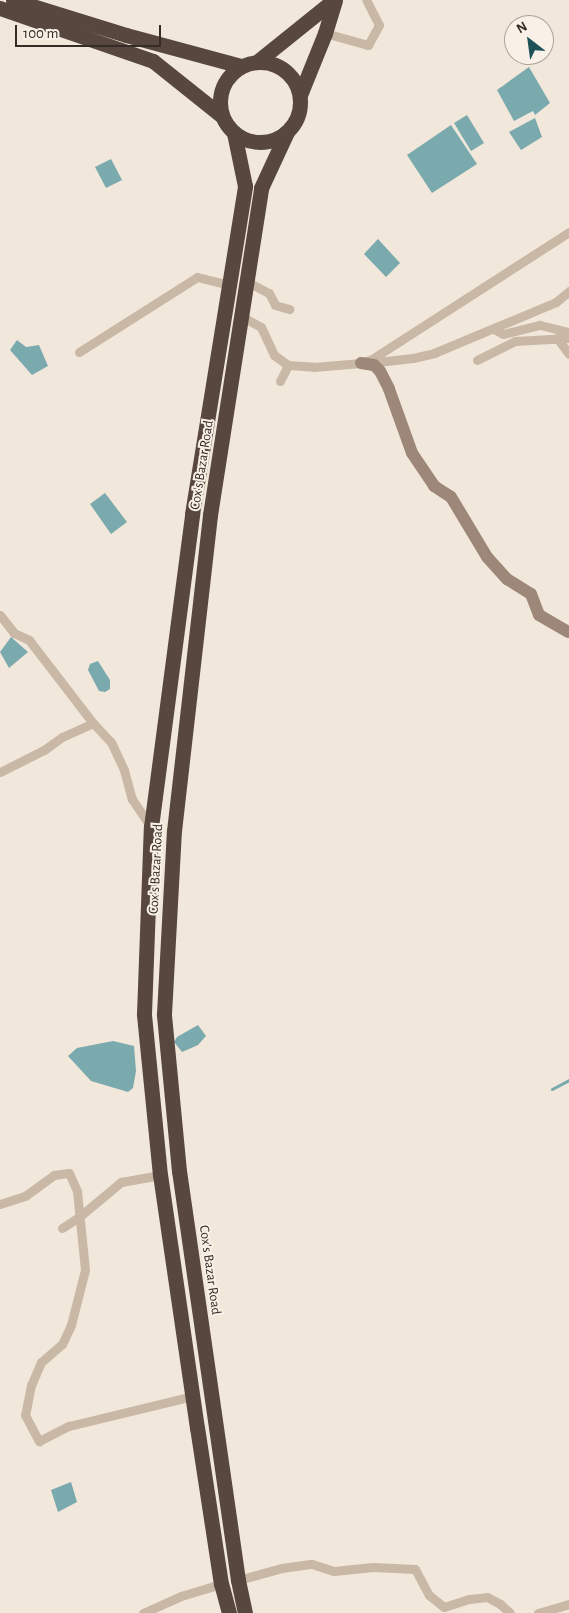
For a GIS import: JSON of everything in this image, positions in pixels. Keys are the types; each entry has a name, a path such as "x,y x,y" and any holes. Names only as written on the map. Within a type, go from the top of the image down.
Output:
{"highway":[{"path":"13,0 126,35 241,66"},
{"path":"222,116 220,106 222,87 233,71 241,66 258,61 335,0"},
{"path":"0,8 153,61 222,116 234,133 251,141 261,142 270,141 287,132 297,119 300,95 326,33 335,0"},
{"path":"258,61 268,62 286,70 295,81 300,95"},
{"name":"Cox's Bazar Road","path":"245,1613 238,1580 179,1171 164,1014 174,830 210,515 261,188 287,132"},
{"name":"Cox's Bazar Road","path":"229,1613 222,1584 160,1175 144,1014 151,827 192,514 245,186 234,133"}],"street":[{"path":"326,33 368,45 378,25 366,0"},
{"path":"362,363 569,232"},
{"path":"79,352 197,277 230,285"},
{"path":"246,281 269,293 275,305 289,309"},
{"path":"241,316 261,327 274,355 288,365 314,367 413,358 434,353 494,330 556,302 569,291"},
{"path":"494,330 503,334 540,326 569,332"},
{"path":"557,338 569,354"},
{"path":"477,360 515,341 569,338"},
{"path":"362,363 374,365 380,371 389,389 412,453 434,486 451,497 486,557 507,579 531,594 539,616 569,632"},
{"path":"280,381 288,365"},
{"path":"0,615 14,633 29,640 93,723 111,742 124,770 132,799 151,827"},
{"path":"0,772 44,750 62,737 93,723"},
{"path":"0,1204 25,1196 54,1175 70,1174 77,1190 85,1270 71,1325 62,1344 41,1362 31,1385 24,1415 38,1441 68,1426 193,1396"},
{"path":"62,1228 79,1217 121,1182 160,1175"},
{"path":"238,1580 282,1568 312,1564 334,1571 373,1567 415,1569 429,1595 444,1607 469,1599 487,1598 500,1604 510,1613"},
{"path":"143,1613 181,1596 222,1584"},
{"path":"538,1613 569,1604"}],"water":[{"path":"529,67 550,103 535,115 533,111 514,121 497,90"},
{"path":"467,115 484,143 471,151 454,123"},
{"path":"535,118 542,137 521,150 509,132"},
{"path":"451,125 477,164 432,193 407,155"},
{"path":"111,159 122,180 106,188 95,167"},
{"path":"378,239 400,263 386,277 364,254"},
{"path":"17,340 26,347 39,345 48,366 32,375 10,350"},
{"path":"105,493 127,522 111,534 90,504"},
{"path":"11,637 28,652 9,668 0,652"},
{"path":"98,661 110,680 110,689 105,692 99,691 88,670 90,664"},
{"path":"198,1025 206,1036 198,1045 182,1052 174,1042 177,1037"},
{"path":"113,1041 134,1046 136,1071 133,1088 128,1092 91,1081 68,1056 77,1048"},
{"path":"71,1482 77,1502 58,1512 51,1490"}],"waterway":[{"path":"552,1089 569,1080"}]}
